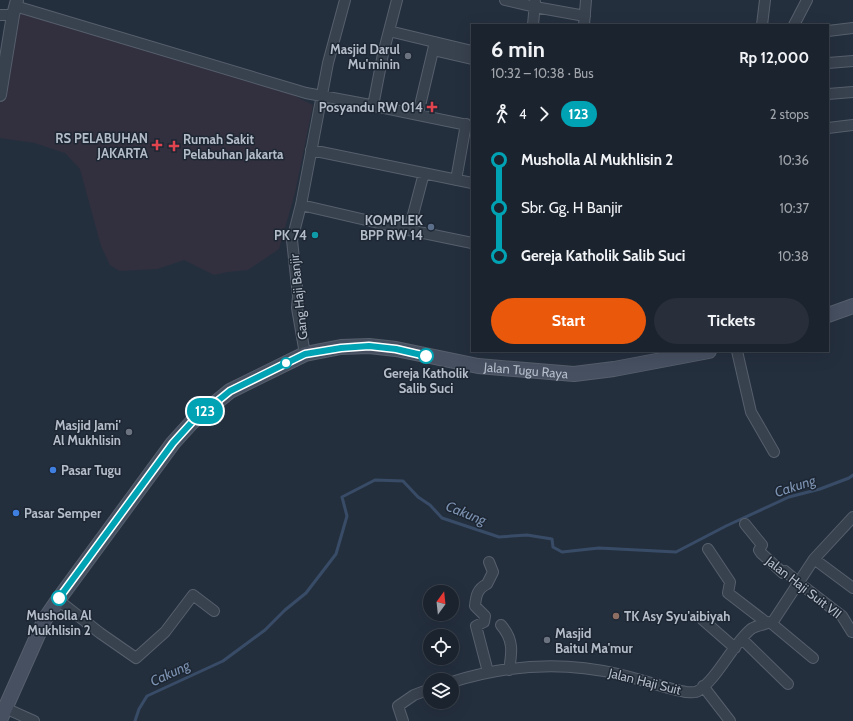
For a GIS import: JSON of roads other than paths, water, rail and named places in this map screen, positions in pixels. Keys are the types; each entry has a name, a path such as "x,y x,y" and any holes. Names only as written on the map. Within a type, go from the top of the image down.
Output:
{"main road":[{"path":"829,315 853,306"},
{"name":"Jalan Tugu Raya","path":"2,714 45,619 58,600 173,443 192,422 230,391 305,354 341,348 369,346 396,349 478,366 574,374 614,369 704,352"}],"street":[{"path":"345,0 331,51 301,205 471,243"},
{"path":"373,106 384,48 397,0"},
{"path":"505,0 535,4 584,21 586,0"},
{"path":"762,24 765,0"},
{"path":"795,24 807,0"},
{"path":"533,24 535,4"},
{"path":"0,95 15,7"},
{"path":"0,15 15,7 306,93 469,125 456,180"},
{"path":"829,32 853,28"},
{"path":"389,33 393,32 471,59"},
{"path":"434,46 471,51"},
{"path":"418,114 434,46"},
{"path":"829,63 853,61"},
{"path":"829,94 853,92"},
{"path":"829,128 853,125"},
{"path":"311,150 471,183"},
{"path":"409,230 424,172"},
{"name":"Gang Haji Banjir","path":"301,205 292,240 298,296 297,308 305,354"},
{"path":"737,352 751,412 774,452"},
{"name":"Jalan Haji Suit","path":"459,680 488,672 560,665 617,673 686,692 693,693 698,691 712,678 742,639 752,629 756,626 769,623 778,615 814,559 851,523"},
{"name":"Jalan Haji Suit VII","path":"745,524 762,545 759,550 761,553 782,573 785,571 842,616 852,632"},
{"path":"708,549 730,582 728,593 813,658"},
{"path":"814,559 853,588"},
{"path":"488,562 493,572 488,584 484,586 476,595 475,606 485,616 484,622 476,626 488,672"},
{"path":"58,600 100,633 136,658 165,632 193,595 214,611"},
{"path":"703,620 735,648"},
{"path":"501,625 510,637 512,651 509,670"},
{"path":"742,639 788,684"},
{"path":"703,686 730,721"},
{"path":"403,721 398,706 414,694 423,691"},
{"path":"2,714 34,721"}],"waterway":[{"name":"Cakung","path":"135,721 139,709 147,696 223,661 265,630 285,610 306,593 336,554 347,516 342,497 375,480 403,481 418,497 430,505 442,518 499,537 527,535 552,539 553,547 562,552 599,548 676,552 726,526 789,497 820,489 853,475"}],"place":[{"name":"Masjid Darul Mu'minin","path":"408,56"},
{"name":"Posyandu RW 014","path":"432,107"},
{"name":"RS PELABUHAN JAKARTA","path":"157,145"},
{"name":"Rumah Sakit Pelabuhan Jakarta","path":"174,146"},
{"name":"KOMPLEK BPP RW 14","path":"431,227"},
{"name":"PK 74","path":"315,235"},
{"name":"Gereja Katholik Salib Suci","path":"426,356"},
{"name":"Masjid Jami' Al Mukhlisin","path":"129,432"},
{"name":"Pasar Tugu","path":"53,470"},
{"name":"Pasar Semper","path":"16,513"},
{"name":"Musholla Al Mukhlisin 2","path":"59,598"},
{"name":"TK Asy Syu'aibiyah","path":"616,616"},
{"name":"Masjid Baitul Ma'mur","path":"547,640"}]}
